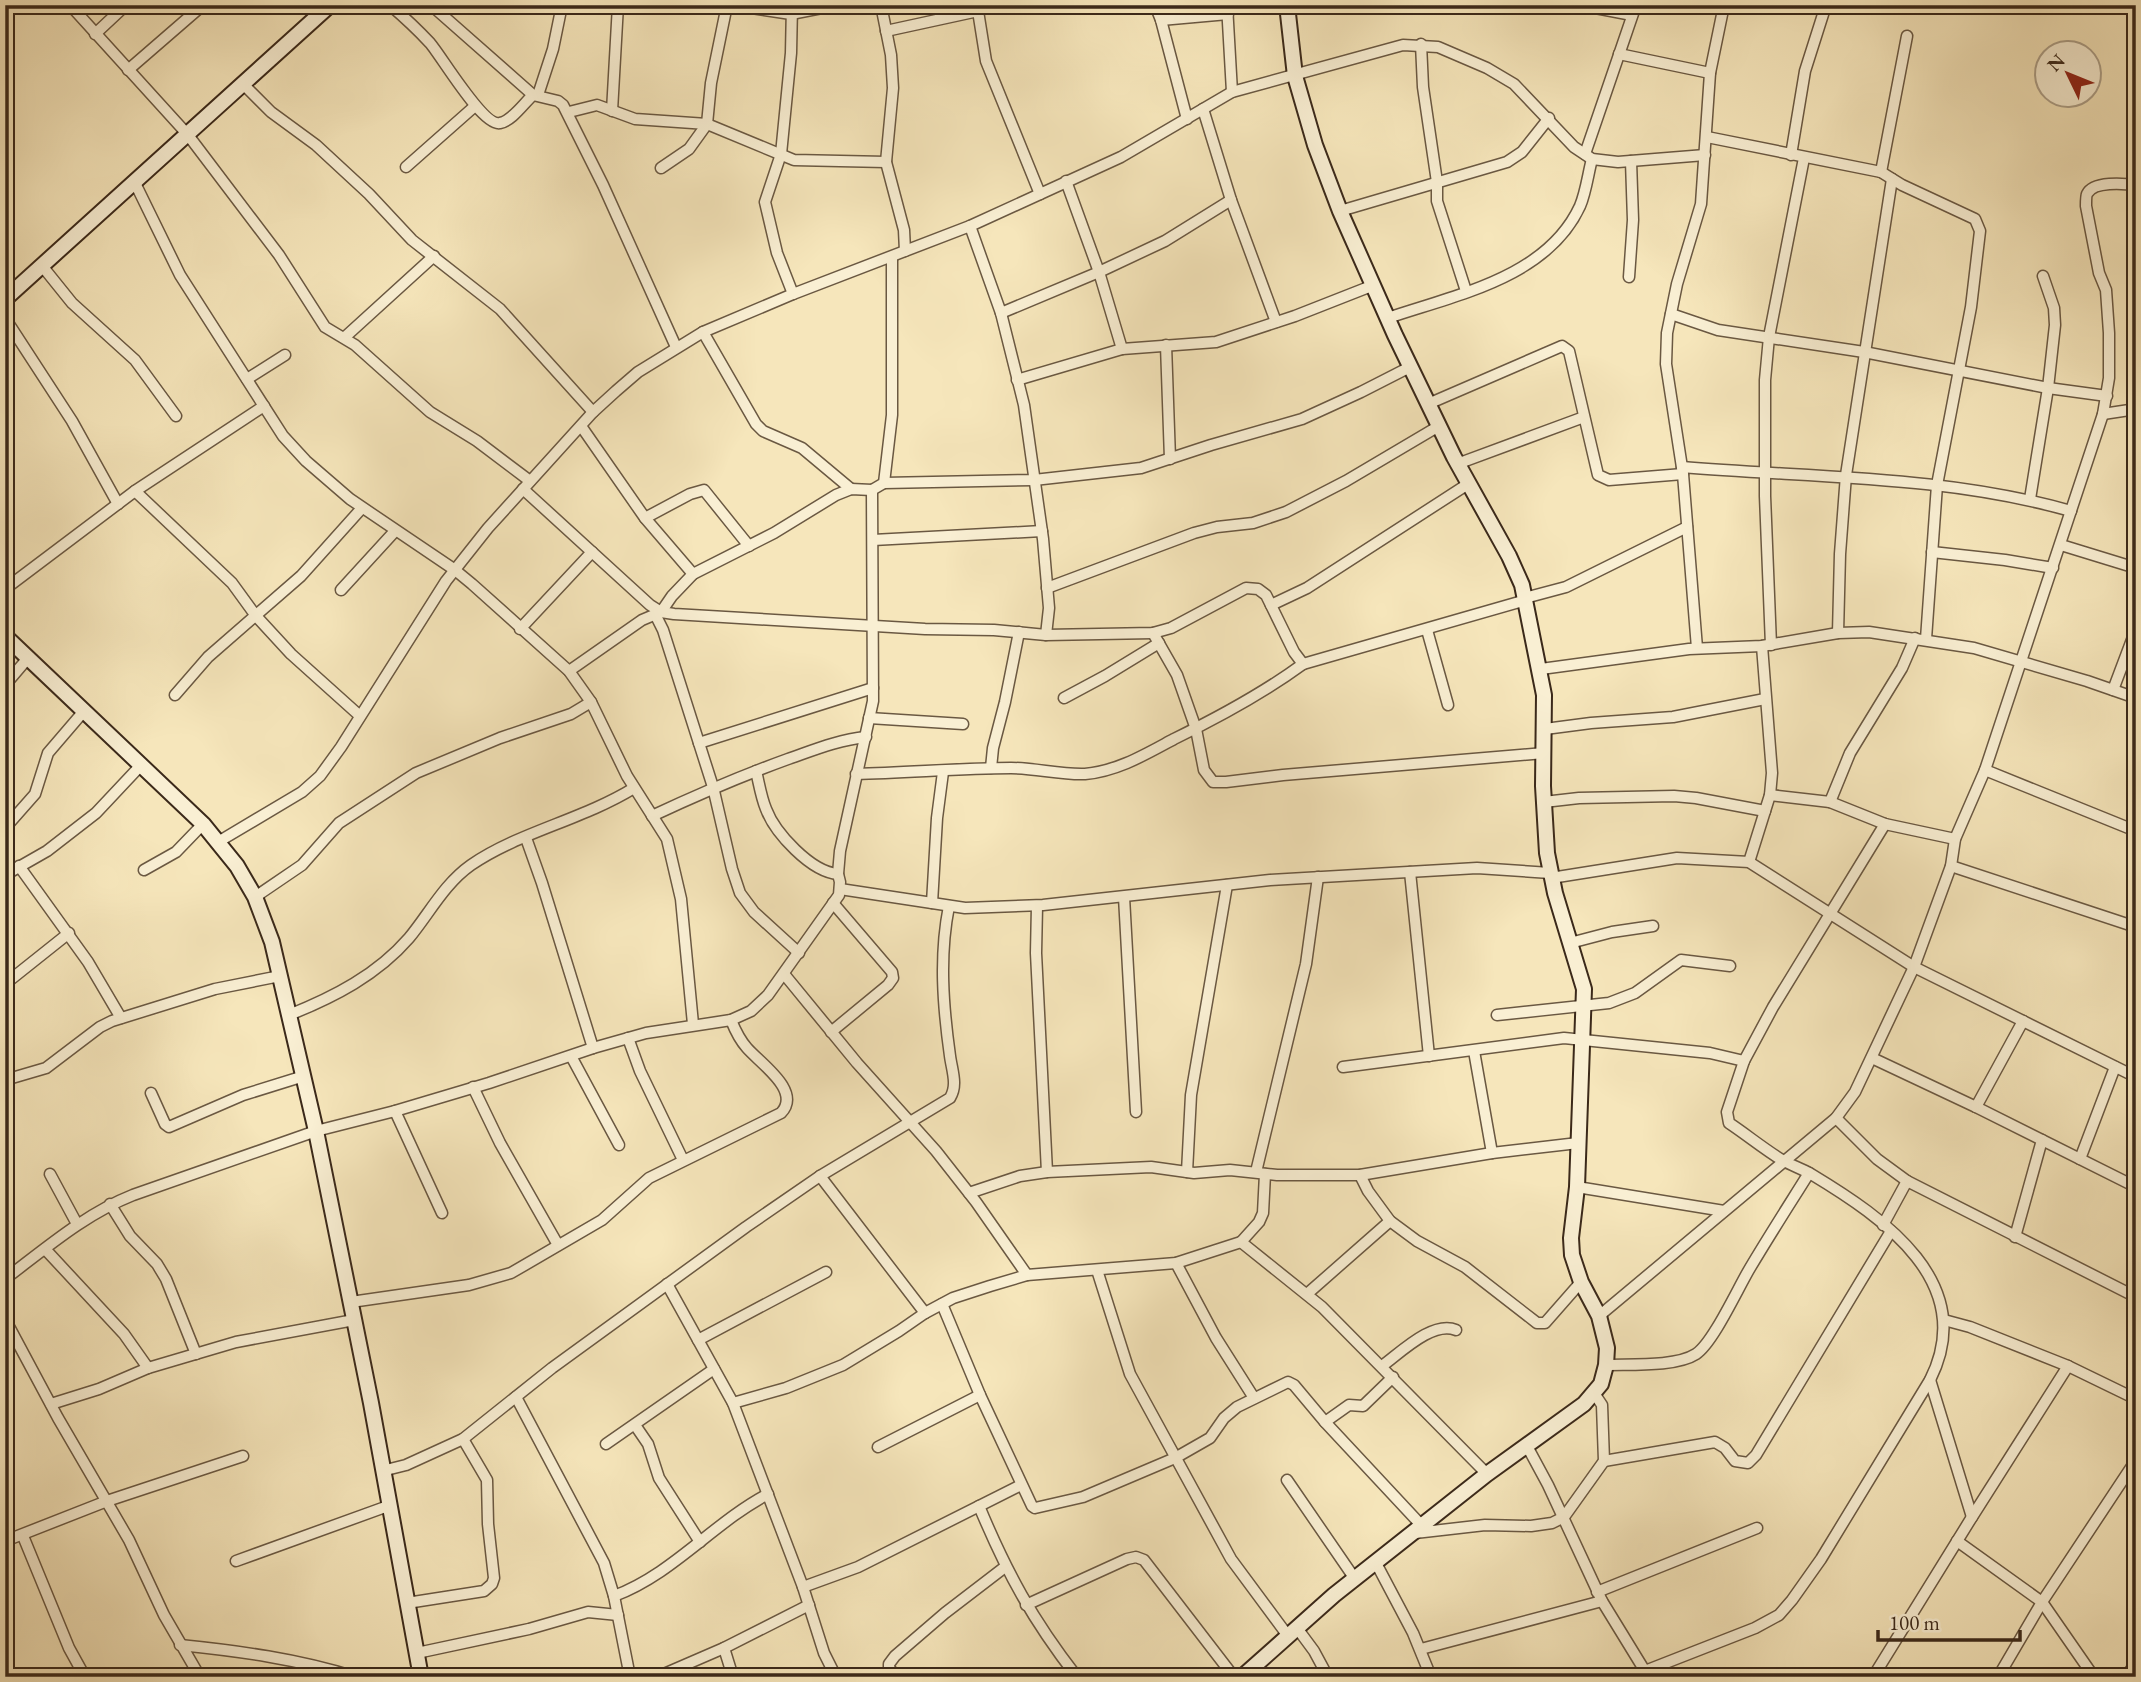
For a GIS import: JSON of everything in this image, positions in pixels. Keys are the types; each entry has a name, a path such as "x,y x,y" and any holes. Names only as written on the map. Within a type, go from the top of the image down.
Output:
{"street":[{"path":"70,5 188,135 279,255 325,327 345,337 430,412 477,441 658,613 713,787 740,893 754,912 799,953"},
{"path":"95,34 126,5"},
{"path":"128,70 203,5"},
{"path":"5,299 330,5"},
{"path":"390,5 429,42 475,106 493,123 498,124 507,120 535,95 554,49 562,5"},
{"path":"432,5 535,95 558,101 569,112 677,347"},
{"path":"612,111 618,5"},
{"path":"661,168 690,149 707,124 711,83 729,5 791,10 836,5"},
{"path":"881,5 893,88 886,162 904,230 905,251"},
{"path":"886,31 978,11 993,5"},
{"path":"1155,5 1186,120"},
{"path":"1242,1677 1355,1579 1594,1393 1601,1384 1607,1348 1599,1316 1581,1282 1572,1255 1583,1006 1581,975 1551,876 1544,802 1545,729 1541,670 1522,585 1438,426 1340,211 1315,145 1295,76 1287,5"},
{"path":"1388,318 1517,271 1555,242 1569,225 1581,205 1589,156 1634,10 1580,5"},
{"path":"1697,648 1682,470 1667,364 1667,333 1677,284 1701,204 1710,73 1724,5"},
{"path":"1791,155 1805,71 1826,5"},
{"path":"1161,20 1228,9 1232,92"},
{"path":"791,10 791,53 781,154 766,195 765,208 777,253 793,293"},
{"path":"978,11 986,61 1040,194"},
{"path":"1881,172 1907,36"},
{"path":"1421,44 1423,86 1437,182 1437,201 1466,291"},
{"path":"218,842 303,792 320,776 455,570 526,485 593,412 638,372 703,332 793,293 970,226 1121,157 1232,92 1404,45 1438,47 1514,84 1574,147 1589,156 1618,162 1705,155"},
{"path":"1619,54 1710,73"},
{"path":"244,85 271,112 325,153 379,203 412,240 500,309 593,412"},
{"path":"406,167 475,106"},
{"path":"569,112 597,106 635,119 707,124 794,160 886,162"},
{"path":"1203,109 1231,200 1276,323"},
{"path":"1340,211 1515,158 1549,118"},
{"path":"1707,137 1881,172 1975,219 1980,231 1971,307 1937,485 1920,638 1850,753 1830,802"},
{"path":"1749,862 1770,795 1772,761 1765,699 1765,380 1769,337 1804,158"},
{"path":"1629,277 1633,220 1630,161"},
{"path":"1838,633 1846,475 1892,179"},
{"path":"1066,181 1099,272 1122,349"},
{"path":"135,183 180,275 283,436 306,461 362,508 455,570 569,671 591,702 634,788 667,839 681,899 693,1024"},
{"path":"1599,1316 1836,1118 1855,1092 1872,1058 1914,967 1951,866 1955,839 1985,770 2103,414 2107,396 2109,333 2106,290 2099,273 2086,206 2087,195 2090,190 2112,184 2136,186"},
{"path":"1001,313 1165,241 1231,200"},
{"path":"970,226 1001,313 1024,405 1042,531 1049,608 1046,635"},
{"path":"345,337 434,256"},
{"path":"884,483 892,415 892,257"},
{"path":"43,267 72,303 135,360 176,416"},
{"path":"2029,499 2048,388 2054,308 2043,276"},
{"path":"1017,380 1122,349 1216,342 1276,323 1374,285"},
{"path":"1671,314 1718,330 1864,352 2048,388 2107,396"},
{"path":"5,318 72,421 118,503"},
{"path":"703,332 756,424 764,431 802,448 851,489"},
{"path":"1166,345 1170,459"},
{"path":"1428,404 1562,346 1569,351 1598,475 1609,481 1682,470 1846,475 2029,499 2071,511"},
{"path":"247,379 285,355"},
{"path":"658,613 694,574 749,546 828,499 851,489 872,490 884,483 1034,480 1141,468 1302,419 1410,367"},
{"path":"5,589 118,503 264,406"},
{"path":"2103,414 2136,409"},
{"path":"1457,464 1584,417"},
{"path":"581,425 645,518 694,574"},
{"path":"1047,588 1194,533 1253,523 1286,512 1346,481 1438,426"},
{"path":"1271,605 1307,588 1468,484"},
{"path":"645,518 690,494 704,490 749,546"},
{"path":"5,1279 76,1224 110,1204 316,1131 395,1111 628,1038 693,1024 731,1020 751,1011 784,974 840,889 838,874 856,775 866,737 873,688 872,490"},
{"path":"135,491 232,583 256,616 290,654 360,716"},
{"path":"175,695 208,657 301,576 362,508"},
{"path":"856,775 991,768 1027,768 1085,774 1118,766 1143,757 1269,689 1303,664 1427,630 1576,583 1687,527"},
{"path":"341,590 395,531"},
{"path":"873,540 1042,531"},
{"path":"2061,545 2136,568"},
{"path":"520,629 592,552"},
{"path":"1931,552 2005,559 2053,568"},
{"path":"569,671 642,620 658,613 1046,635 1153,633 1171,628 1246,588 1258,589 1266,595 1294,653 1303,664"},
{"path":"2113,690 2136,629"},
{"path":"1427,630 1448,705"},
{"path":"991,768 1018,632"},
{"path":"1541,670 1697,648 1767,645 1860,632 1920,638 1974,648 2136,698"},
{"path":"1153,633 1177,675 1196,729 1204,770 1213,782 1544,753"},
{"path":"5,636 203,824 237,866 255,897 272,942 316,1131 417,1653 418,1676"},
{"path":"1064,698 1159,643"},
{"path":"5,685 29,658"},
{"path":"699,743 873,688"},
{"path":"1545,729 1598,722 1674,718 1765,699"},
{"path":"255,897 308,860 339,823 415,773 500,738 571,714 591,702"},
{"path":"5,828 36,794 48,753 83,711"},
{"path":"869,718 963,724"},
{"path":"652,816 713,787 756,771 838,741 866,737"},
{"path":"5,875 47,851 96,813 142,764"},
{"path":"1985,770 2136,831"},
{"path":"756,771 766,810 779,830 817,867 828,873 838,874"},
{"path":"932,903 937,818 943,772"},
{"path":"289,1015 343,991 386,962 409,938 451,882 470,866 500,848 591,812 634,788"},
{"path":"1770,795 1830,802 1885,824 1955,839"},
{"path":"1544,802 1579,798 1674,796 1765,811"},
{"path":"144,870 177,852 203,824"},
{"path":"1527,1446 1564,1517 1600,1597 1646,1674 1755,1628 1779,1615 1821,1559 1930,1380 1941,1358 1944,1320 1939,1296 1927,1270 1887,1228 1852,1200 1809,1173 1783,1161 1729,1123 1727,1118 1744,1061 1773,1007 1885,824"},
{"path":"526,838 593,1048"},
{"path":"840,889 965,908 1037,906 1318,877 1477,869 1551,876 1677,858 1749,862 1914,967 2136,1077"},
{"path":"19,866 31,886 69,933 121,1018"},
{"path":"1951,866 2136,927"},
{"path":"1410,872 1429,1056"},
{"path":"733,1403 786,1388 843,1365 925,1313 965,1294 1027,1275 1176,1263 1241,1242 1259,1222 1263,1213 1260,1173 1306,964 1318,877"},
{"path":"1187,1172 1191,1094 1227,885"},
{"path":"1125,897 1136,1112"},
{"path":"831,1032 893,978 892,972 833,903"},
{"path":"382,1471 406,1465 463,1439 552,1368 820,1175 943,1104 954,1092 941,954 949,906"},
{"path":"1037,906 1036,953 1047,1172"},
{"path":"1570,943 1612,932 1653,926"},
{"path":"5,984 69,933"},
{"path":"1497,1015 1609,1003 1634,993 1681,960 1730,966"},
{"path":"784,974 969,1193 1027,1275"},
{"path":"5,1080 46,1068 100,1027 121,1018 215,989 280,976"},
{"path":"351,1302 490,1281 511,1273 602,1220 649,1178 781,1113 787,1106 788,1099 782,1085 738,1037 731,1020"},
{"path":"1976,1107 2023,1021"},
{"path":"628,1038 640,1070 683,1160"},
{"path":"1343,1067 1564,1038 1710,1053 1744,1061"},
{"path":"1474,1051 1492,1153"},
{"path":"571,1056 619,1144"},
{"path":"1872,1058 2136,1187"},
{"path":"2080,1159 2115,1067"},
{"path":"151,1093 165,1124 169,1127 243,1095 304,1076"},
{"path":"473,1087 500,1143 558,1245"},
{"path":"395,1111 442,1213"},
{"path":"1836,1118 1877,1159 1907,1181 2136,1297"},
{"path":"2015,1237 2042,1140"},
{"path":"969,1193 1020,1176 1047,1172 1151,1167 1187,1172 1230,1170 1326,1176 1360,1175 1492,1153 1578,1143"},
{"path":"1606,1365 1667,1362 1697,1354 1708,1341 1809,1173"},
{"path":"50,1174 76,1224"},
{"path":"820,1175 925,1313"},
{"path":"1360,1175 1390,1221 1417,1241 1465,1267 1541,1324 1545,1323 1581,1282"},
{"path":"1604,1461 1715,1441 1720,1443 1735,1461 1748,1463 1756,1455 1887,1228 1907,1181"},
{"path":"1577,1187 1724,1211"},
{"path":"110,1204 130,1236 157,1264 166,1279 196,1354"},
{"path":"1307,1294 1390,1221"},
{"path":"1241,1242 1307,1294 1382,1366 1487,1474"},
{"path":"45,1249 124,1334 148,1368"},
{"path":"1176,1263 1216,1338 1254,1398"},
{"path":"1097,1270 1130,1374 1231,1559 1292,1632 1314,1651 1328,1677"},
{"path":"698,1340 826,1272"},
{"path":"667,1284 733,1403 803,1587 824,1653 836,1677"},
{"path":"942,1304 1029,1504 1035,1508 1083,1497 1175,1458 1210,1438 1224,1418 1254,1398 1291,1382 1417,1530"},
{"path":"5,1319 130,1540 164,1615 200,1677"},
{"path":"51,1404 99,1389 148,1368 236,1342 354,1320"},
{"path":"1944,1320 1970,1327 2019,1349 2068,1366 2136,1399"},
{"path":"1382,1366 1428,1333 1448,1326 1456,1329"},
{"path":"1873,1677 2068,1366"},
{"path":"606,1444 715,1369"},
{"path":"1325,1422 1349,1405 1363,1406 1393,1377"},
{"path":"1930,1380 1972,1517"},
{"path":"1417,1530 1479,1525 1531,1526 1552,1523 1564,1517 1604,1461 1602,1405 1600,1398 1594,1393"},
{"path":"878,1447 980,1395"},
{"path":"516,1397 604,1563 614,1596 631,1677"},
{"path":"635,1425 648,1444 659,1478 700,1542"},
{"path":"407,1602 484,1591 492,1584 494,1578 488,1524 487,1480 463,1439"},
{"path":"5,1541 107,1502 243,1456"},
{"path":"1998,1677 2042,1602 2136,1460"},
{"path":"1287,1480 1355,1579"},
{"path":"803,1587 858,1567 1021,1485"},
{"path":"614,1596 634,1589 656,1576 736,1513 768,1494"},
{"path":"236,1561 388,1506"},
{"path":"979,1506 1005,1567 1026,1605 1046,1637 1077,1677"},
{"path":"1421,1649 1600,1597 1756,1528"},
{"path":"23,1536 69,1648 85,1677"},
{"path":"1956,1541 2042,1602 2094,1677"},
{"path":"1026,1605 1127,1559 1144,1560 1234,1677"},
{"path":"1376,1563 1421,1649 1431,1677"},
{"path":"897,1677 889,1664 895,1656 944,1613 1005,1567"},
{"path":"657,1677 724,1648 809,1605"},
{"path":"417,1653 529,1629 589,1612 618,1615"},
{"path":"180,1645 264,1656 328,1668 355,1677"},
{"path":"724,1648 733,1677"},
{"path":"2126,1677 2136,1661"}]}
